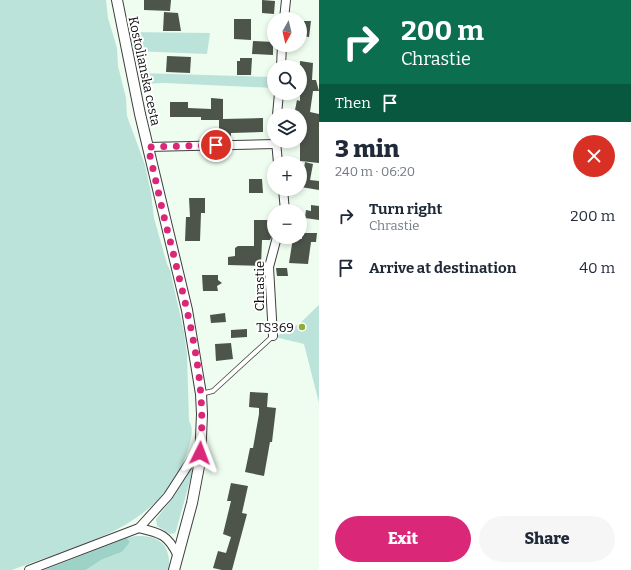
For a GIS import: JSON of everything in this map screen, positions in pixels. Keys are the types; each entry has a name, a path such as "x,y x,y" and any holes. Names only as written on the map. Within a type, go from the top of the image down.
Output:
{"street":[{"name":"Kostolianska cesta","path":"117,0 148,147 187,310 201,394 201,444 192,503 174,570"},
{"path":"285,12 286,0"},
{"path":"148,147 267,142"},
{"name":"Chrastie","path":"273,336 269,267 275,244"},
{"path":"29,570 139,528 168,496 201,444"},
{"path":"139,528 153,531 166,537 172,542 178,556"}],"lane":[{"path":"201,394 212,391 273,336"}],"shaded area":[{"path":"0,0 106,0 108,18 117,48 118,66 126,98 127,116 145,165 151,193 154,218 170,270 184,332 187,354 189,421 192,428 191,441 175,478 158,500 138,517 90,542 12,570 0,570"},
{"path":"128,32 210,33 207,54 133,51"},
{"path":"139,73 267,77 267,88 165,83 142,84"},
{"path":"319,305 319,403 304,344 275,337 299,324"},
{"path":"190,469 193,470 176,531 175,533 170,534 157,526 156,519 175,495"},
{"path":"136,536 152,537 162,543 168,554 169,570 86,570 101,560 122,552 130,542 127,538"},
{"path":"127,538 130,542 122,552 101,560 86,570 44,570"}],"building":[{"path":"144,0 171,0 170,11 144,10"},
{"path":"262,0 275,1 274,12 262,13"},
{"path":"164,12 178,13 181,31 163,31"},
{"path":"234,19 251,19 251,40 234,39"},
{"path":"307,21 311,21 309,37 307,37"},
{"path":"253,41 267,42 267,52 273,52 273,55 252,54"},
{"path":"167,56 191,57 190,73 166,72"},
{"path":"240,58 252,58 251,75 237,75 237,61 240,61"},
{"path":"307,62 313,63 312,80 316,80 319,91 313,91 310,112 319,114 319,163 307,162 307,156 300,156 300,148 307,148 307,108 295,108 297,100 307,100"},
{"path":"211,98 223,99 223,119 263,118 263,132 231,133 231,139 219,140 219,120 201,120 201,117 170,117 170,102 188,102 188,108 211,109"},
{"path":"307,162 313,164 310,180 319,181 319,190 307,188"},
{"path":"249,179 262,179 263,193 249,193"},
{"path":"189,198 205,198 205,213 201,213 200,241 185,241 186,217 190,217"},
{"path":"311,205 319,206 319,220 307,218 307,210 311,211"},
{"path":"254,220 267,220 267,240 262,240 261,266 228,265 228,257 235,256 235,248 238,246 254,246"},
{"path":"307,233 317,233 316,242 311,242 308,264 289,263 292,244 307,244"},
{"path":"276,268 287,268 288,276 277,276"},
{"path":"202,275 218,275 218,280 222,283 217,286 218,291 203,291"},
{"path":"225,313 226,322 211,323 210,315"},
{"path":"247,329 247,337 231,338 231,330"},
{"path":"231,343 233,359 216,361 215,344"},
{"path":"250,392 268,393 267,407 276,408 272,442 270,442 264,476 245,472 250,448 253,448 259,414 259,408 249,407"},
{"path":"231,483 248,486 242,513 247,514 232,570 222,570 213,568 218,551 226,553 231,537 223,534 231,501 227,501"}],"place":[{"name":"TS369","path":"302,327"}],"route":[{"path":"200,453 202,414 201,394 192,338 187,310 148,147 216,145"}]}
